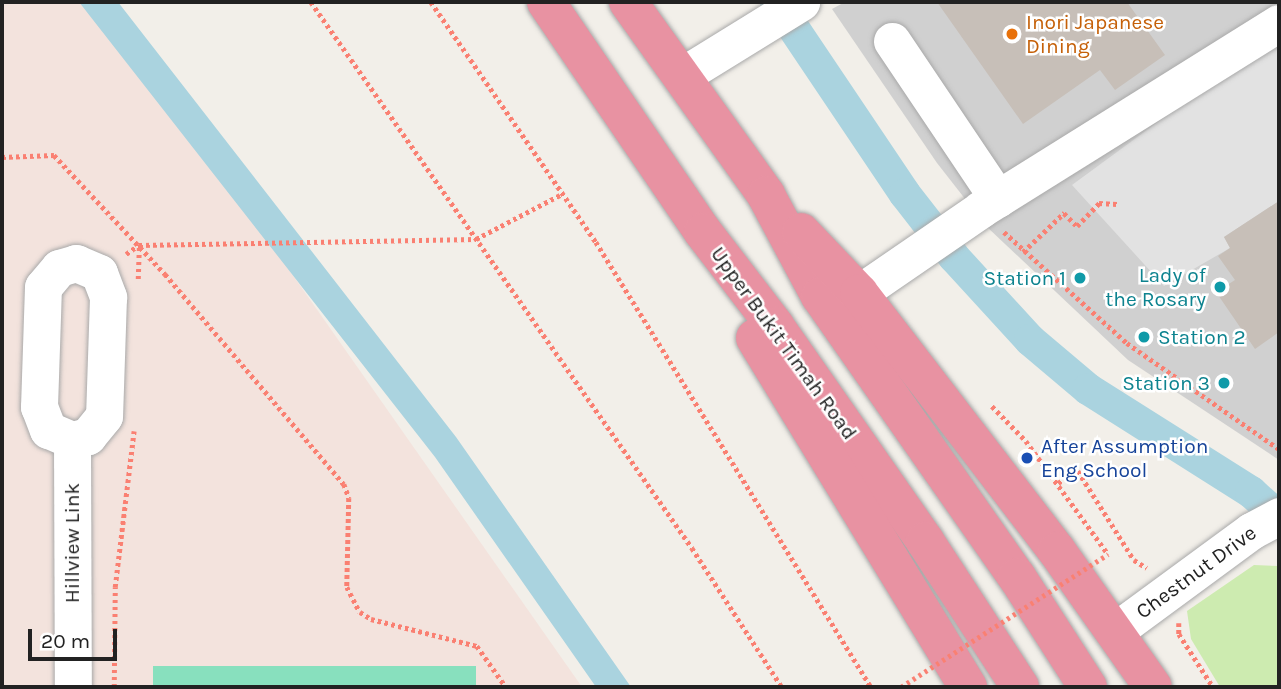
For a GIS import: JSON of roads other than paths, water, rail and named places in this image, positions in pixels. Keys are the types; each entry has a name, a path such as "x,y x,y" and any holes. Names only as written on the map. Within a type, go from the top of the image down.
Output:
{"highway":[{"name":"Upper Bukit Timah Road","path":"546,2 703,232 878,473 1020,687"},
{"path":"628,2 683,75 766,195 820,296 1017,577 1088,687"},
{"path":"766,195 859,293 1115,631 1153,687"},
{"path":"703,232 756,341 968,687"}],"street":[{"path":"683,75 800,2"},
{"path":"859,293 981,210 1279,23"},
{"path":"892,41 981,210"},
{"name":"Hillview Link","path":"72,440 73,687"},
{"name":"Chestnut Drive","path":"1115,631 1176,598 1265,523"}],"water":[{"path":"79,2 118,2 456,437 631,687 596,687 435,457"}],"waterway":[{"path":"776,2 905,194 954,257 1030,340 1088,389 1251,492 1279,517"}],"place":[{"name":"Inori Japanese Dining","path":"1012,34"},
{"name":"Station 1","path":"1080,278"},
{"name":"Lady of the Rosary","path":"1220,287"},
{"name":"Station 2","path":"1144,337"},
{"name":"Station 3","path":"1224,383"},
{"name":"After Assumption Eng School","path":"1027,458"}]}
